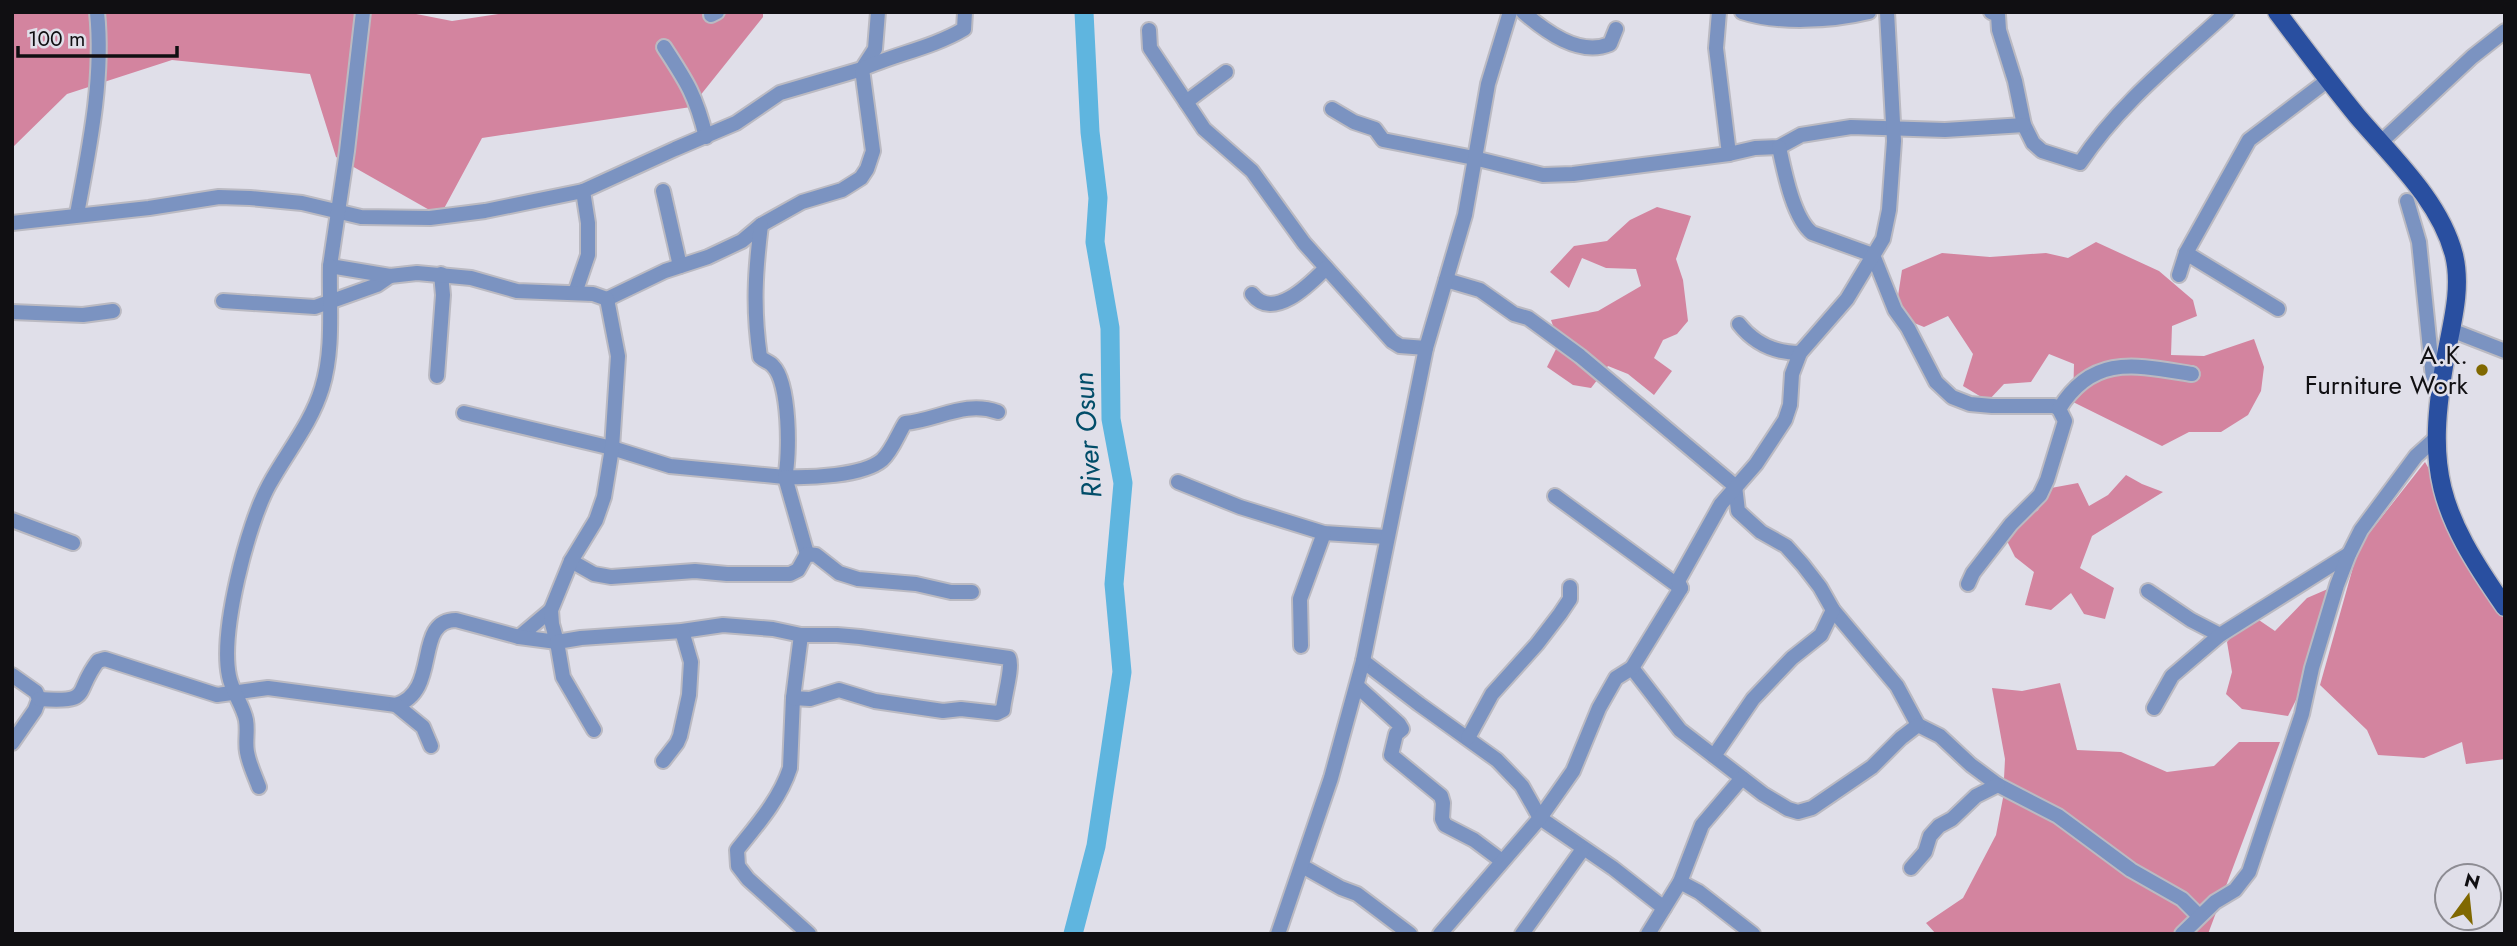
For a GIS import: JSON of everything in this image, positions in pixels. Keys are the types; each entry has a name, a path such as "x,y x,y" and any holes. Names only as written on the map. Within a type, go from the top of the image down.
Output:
{"main road":[{"path":"2277,12 2328,80 2424,196 2446,234 2454,255 2457,279 2440,388 2436,438 2440,486 2453,523 2472,559 2505,607"}],"street":[{"path":"77,214 88,157 98,70 97,12"},
{"path":"259,788 247,753 247,723 243,708 229,676 235,587 263,497 305,428 323,386 328,362 330,266 361,44 363,12"},
{"path":"330,266 390,276 441,274 471,278 517,291 593,294 607,299 680,266 708,257 742,241 761,225 802,202 842,191 861,178 873,151 862,69 875,49 878,12"},
{"path":"12,223 149,208 219,197 302,203 361,217 430,218 485,211 583,191 736,124 780,93 862,69 893,55 925,47 954,35 964,29 965,12"},
{"path":"1278,934 1331,778 1357,686 1426,348 1465,215 1488,84 1510,12"},
{"path":"1523,12 1553,35 1582,45 1600,47 1610,44 1616,29"},
{"path":"1719,12 1716,48 1729,154"},
{"path":"1742,12 1760,18 1869,12"},
{"path":"1681,588 1678,581 1721,504 1756,464 1785,420 1790,405 1792,374 1800,353 1847,299 1883,239 1889,210 1894,141 1887,12"},
{"path":"1991,12 1998,15 1999,30 2015,80 2024,125 2033,142 2042,151 2080,163 2092,145 2143,87 2227,12"},
{"path":"1149,30 1150,48 1204,130 1252,171 1304,243 1392,341 1400,346 1426,348"},
{"path":"2380,143 2472,57 2505,31"},
{"path":"664,47 687,80 699,107 706,137"},
{"path":"1186,102 1226,72"},
{"path":"2179,275 2186,253 2249,140 2328,80"},
{"path":"1332,109 1354,122 1374,129 1383,140 1543,175 1573,174 1729,154 1755,148 1779,147 1801,135 1851,127 1945,130 2024,125"},
{"path":"1779,147 1793,198 1808,230 1873,255 1895,310 1908,328 1936,382 1952,397 1970,404 2054,406 2059,409 2065,421 2040,495 2011,524 1973,573 1968,584"},
{"path":"575,293 588,255 588,223 583,191"},
{"path":"663,191 680,266"},
{"path":"2407,201 2419,242 2433,378 2440,388"},
{"path":"571,561 594,574 611,577 695,570 727,574 790,574 798,570 807,554 785,477 789,462 786,404 773,365 760,357 755,323 754,278 761,225"},
{"path":"2186,253 2278,309"},
{"path":"1252,294 1264,303 1285,302 1314,281 1326,268"},
{"path":"437,376 443,295 441,274"},
{"path":"223,301 315,307 377,285 390,276"},
{"path":"1446,280 1480,290 1514,314 1528,318 1580,356 1735,486 1738,511 1762,532 1786,546 1820,587 1833,610 1897,686 1918,725 1940,736 1971,765 1998,785 2058,816 2131,870 2182,899 2199,916"},
{"path":"519,637 551,610 571,561 599,513 604,497 612,448 618,356 607,299"},
{"path":"12,312 83,315 113,311"},
{"path":"1738,324 1756,342 1774,350 1800,353"},
{"path":"2451,330 2505,351"},
{"path":"2059,409 2082,380 2099,371 2119,367 2192,374"},
{"path":"464,413 612,448 670,466 811,478 846,473 882,460 905,423 925,421 974,407 998,412"},
{"path":"2182,934 2215,902 2235,890 2249,872 2302,714 2312,668 2349,554 2361,530 2416,456 2436,438"},
{"path":"1178,482 1240,507 1324,533 1387,537"},
{"path":"1555,496 1681,588"},
{"path":"12,520 74,543"},
{"path":"1301,646 1300,599 1324,533"},
{"path":"807,554 816,555 839,573 858,579 929,586 951,593 972,592"},
{"path":"2154,708 2172,676 2221,635 2349,554"},
{"path":"1468,738 1492,694 1537,645 1560,614 1570,599 1570,587"},
{"path":"1440,934 1540,818 1573,771 1599,708 1616,678 1632,668 1681,588"},
{"path":"2148,591 2191,620 2221,635"},
{"path":"551,610 563,677 594,730"},
{"path":"1714,756 1753,699 1792,658 1821,635 1833,610"},
{"path":"396,705 411,698 418,687 438,624 446,620 456,620 519,637 557,642 723,625 773,629 801,635 837,635 1001,655 1009,658 1012,663 1001,712 961,709 943,711 875,701 839,690 810,699 793,698"},
{"path":"663,761 680,736 689,695 691,662 682,631"},
{"path":"801,635 793,698 790,768 771,806 737,850 736,859 748,879 809,934"},
{"path":"39,699 65,701 78,697 84,690 93,668 98,661 105,659 217,695 268,688 396,705 423,727 431,746"},
{"path":"1363,661 1419,705 1497,760 1522,786 1540,818 1613,868 1664,908"},
{"path":"1632,668 1680,730 1741,778 1788,809 1804,812 1872,767 1918,725"},
{"path":"12,674 36,692 39,699 35,710 12,743"},
{"path":"1357,686 1399,724 1402,729 1396,734 1391,755 1441,796 1442,819 1445,824 1474,840 1502,861"},
{"path":"1648,934 1680,882 1702,825 1741,778"},
{"path":"1911,868 1925,852 1930,836 1938,825 1952,819 1976,796 1998,785"},
{"path":"1522,934 1583,849"},
{"path":"1302,866 1357,894 1410,934"},
{"path":"1680,882 1699,892 1753,934"}],"shaded area":[{"path":"12,12 406,12 452,21 511,12 763,12 763,17 691,107 482,138 440,216 336,157 310,74 172,60 67,94 12,148"},
{"path":"1657,207 1691,216 1676,259 1683,280 1688,321 1677,334 1663,340 1654,358 1672,371 1654,395 1628,374 1608,366 1591,388 1573,385 1547,367 1559,343 1551,320 1598,311 1641,286 1636,269 1606,268 1582,258 1569,288 1550,272 1574,246 1607,241 1630,220"},
{"path":"2096,242 2159,271 2193,300 2197,316 2172,326 2171,355 2204,356 2254,339 2264,367 2261,391 2248,415 2221,432 2189,432 2162,446 2073,402 2074,364 2049,354 2031,382 2004,384 1988,401 1963,386 1973,354 1948,316 1924,327 1907,320 1898,296 1902,270 1942,253 1990,257 2046,253 2068,258"},
{"path":"2425,462 2505,602 2505,759 2466,764 2462,742 2424,758 2378,755 2367,730 2320,685 2359,546"},
{"path":"2126,475 2163,492 2092,536 2080,568 2114,588 2105,619 2084,614 2071,593 2051,610 2025,605 2034,572 2015,557 2004,535 2038,510 2051,488 2078,483 2089,506 2108,495"},
{"path":"2337,585 2312,668 2288,716 2242,709 2226,694 2232,672 2227,642 2250,614 2275,631 2307,598"},
{"path":"2060,683 2077,750 2121,752 2167,772 2214,766 2239,742 2280,742 2208,934 1936,934 1926,923 1963,898 1996,835 2003,798 2005,759 1992,688 2022,691"}],"waterway":[{"name":"River Osun","path":"1073,934 1096,846 1122,672 1114,584 1123,483 1111,419 1110,328 1095,242 1098,198 1090,132 1084,12"}],"place":[{"name":"A.K. Furniture Work","path":"2482,370"}]}
